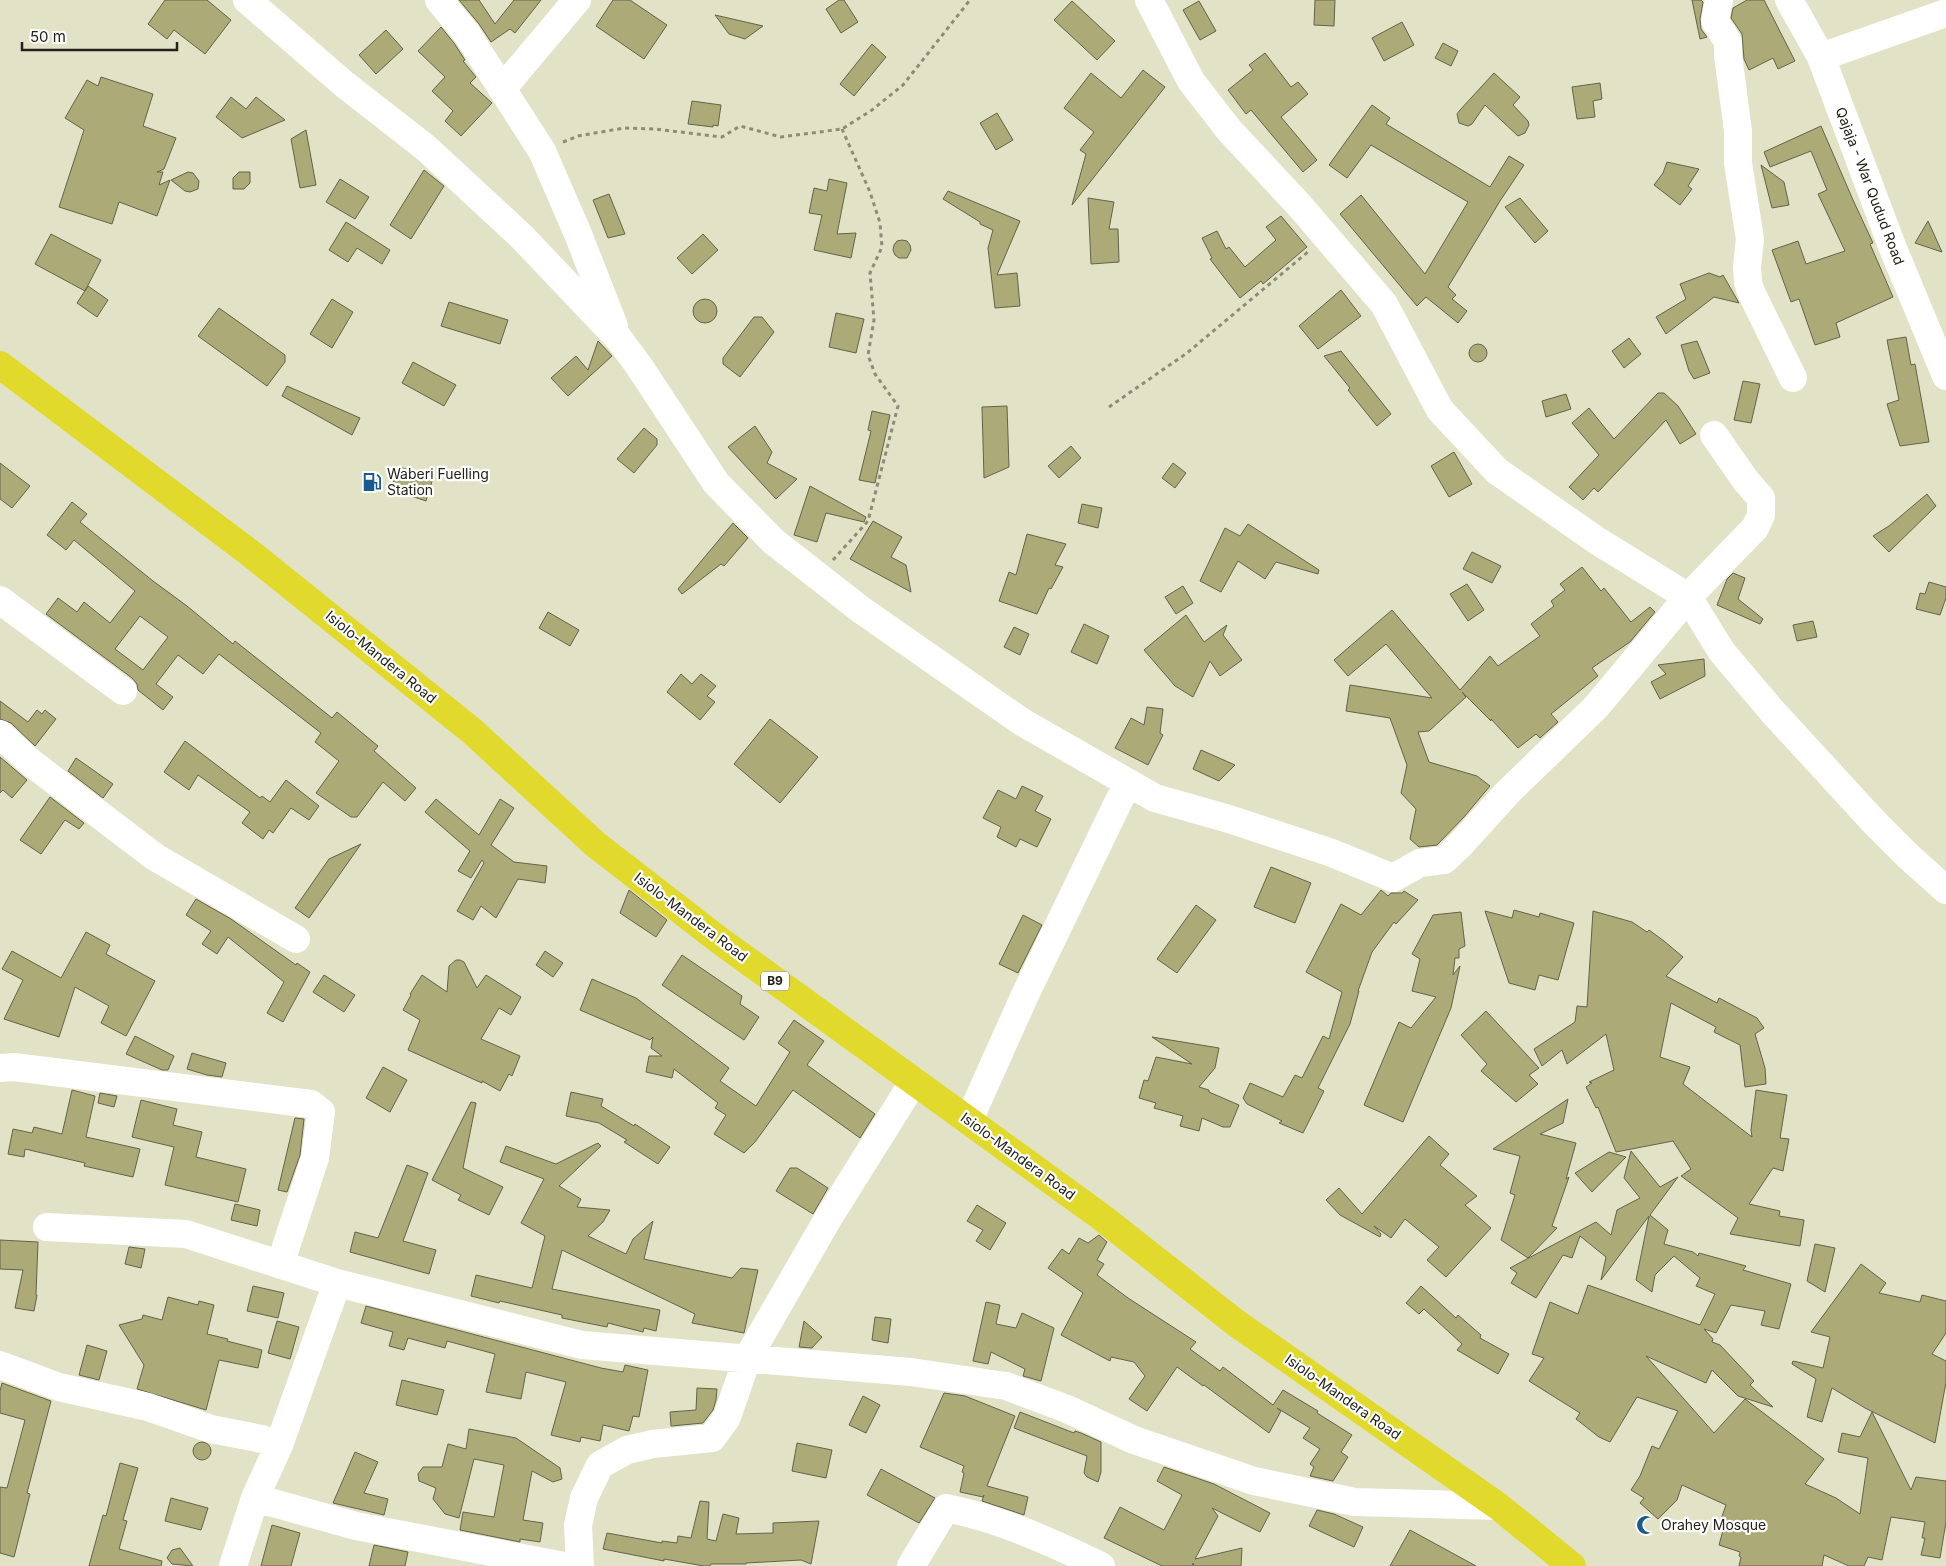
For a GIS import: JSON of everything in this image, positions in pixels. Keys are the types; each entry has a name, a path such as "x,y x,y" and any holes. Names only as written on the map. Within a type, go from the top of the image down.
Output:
{"highway":[{"name":"Isiolo-Mandera Road","path":"0,365 250,553 472,731 595,844 719,940 1100,1216 1236,1322 1498,1506 1572,1566"}],"street":[{"path":"247,0 344,84 426,148 521,236 619,339 639,366 716,483 773,541 860,609 1022,722 1127,784 1155,798 1229,819 1323,850 1393,878 1420,863 1444,860 1460,845 1508,792 1596,707 1688,596 1755,528 1761,515 1761,498 1746,481 1714,435"},
{"path":"439,0 467,34 542,151 578,234 619,339"},
{"path":"502,89 577,0"},
{"path":"1148,0 1191,81 1229,130 1326,236 1384,304 1440,410 1497,471 1596,540 1688,596 1722,652 1772,711 1874,822 1946,890"},
{"path":"1719,0 1715,21 1728,42 1738,131 1738,162 1750,239 1747,268 1748,282 1751,292 1793,378"},
{"name":"Qajaja - War Qudud Road","path":"1789,0 1821,57 1892,246 1946,376"},
{"path":"1821,57 1946,13"},
{"path":"0,600 123,691"},
{"path":"0,734 29,761 155,857 296,939"},
{"path":"969,1120 1025,995 1127,784"},
{"path":"0,1068 14,1067 312,1104 321,1112 315,1158 280,1265"},
{"path":"580,1566 578,1525 584,1498 600,1465 627,1450 653,1444 712,1438 727,1417 747,1359 829,1217 914,1081"},
{"path":"46,1227 186,1234 338,1283 582,1345 911,1372 1006,1386 1066,1409 1134,1440 1254,1481 1355,1502 1498,1506"},
{"path":"233,1566 256,1498 279,1445 338,1283"},
{"path":"0,1365 59,1386 148,1407 211,1429 262,1439 279,1445"},
{"path":"256,1498 356,1526 564,1566"},
{"path":"911,1566 946,1508 978,1514 1049,1540 1101,1566"}],"path":[{"path":"542,151 578,136 624,128 655,129 722,137 740,126 781,137 842,129 872,110 903,85 970,0"},
{"path":"816,573 832,561 868,521 898,406 875,374 868,355 874,320 870,273 882,247 880,223 870,192 842,129"},
{"path":"1109,406 1187,353 1326,236"}],"building":[{"path":"165,0 207,0 231,20 205,54 174,30 167,39 148,24"},
{"path":"459,0 479,0 495,24 514,0 541,0 515,33 510,29 491,42"},
{"path":"613,0 630,0 667,25 644,59 596,26"},
{"path":"839,0 844,0 858,22 841,33 826,9"},
{"path":"1315,0 1335,0 1334,26 1314,25"},
{"path":"1692,0 1701,0 1703,2 1700,19 1701,29 1707,37 1700,39"},
{"path":"1747,0 1764,0 1795,61 1778,69 1773,58 1749,70 1744,59 1742,34 1731,18 1733,8"},
{"path":"1072,1 1115,41 1097,60 1054,20"},
{"path":"1199,1 1216,31 1200,40 1183,10"},
{"path":"715,15 763,26 745,39 729,34"},
{"path":"1402,22 1414,45 1384,61 1372,38"},
{"path":"441,27 476,77 470,83 492,103 461,136 445,121 453,111 432,91 445,77 418,51"},
{"path":"386,30 403,49 376,74 359,55"},
{"path":"1443,43 1458,51 1451,66 1435,58"},
{"path":"872,44 886,57 854,96 840,84"},
{"path":"1265,53 1291,87 1298,82 1308,94 1281,117 1317,160 1303,172 1251,110 1246,114 1228,90 1253,70 1249,65"},
{"path":"1143,70 1165,87 1072,205 1086,154 1080,150 1094,132 1064,108 1091,73 1121,98"},
{"path":"1494,73 1520,97 1513,105 1528,121 1529,125 1525,133 1518,136 1485,105 1472,124 1468,126 1459,123 1457,114"},
{"path":"101,77 153,94 143,126 176,138 164,169 157,172 163,172 159,185 170,180 157,216 119,202 112,224 59,207 84,130 65,118 87,80 98,86"},
{"path":"1600,83 1602,99 1593,101 1595,117 1577,119 1572,87"},
{"path":"231,97 246,109 256,97 285,120 242,138 216,117"},
{"path":"692,101 721,105 718,126 688,124"},
{"path":"1372,105 1390,118 1386,124 1490,187 1509,156 1524,165 1448,287 1456,295 1452,299 1467,311 1458,323 1426,297 1417,306 1340,214 1361,195 1425,274 1468,202 1371,145 1347,178 1329,165"},
{"path":"997,113 1013,140 996,150 980,123"},
{"path":"1821,126 1873,243 1870,244 1893,297 1836,323 1840,337 1815,345 1799,299 1791,302 1772,250 1798,241 1806,264 1845,251 1818,194 1827,190 1811,151 1770,167 1764,152"},
{"path":"306,130 316,185 300,188 291,139"},
{"path":"1667,162 1699,169 1688,186 1692,189 1680,205 1654,185 1663,173"},
{"path":"1761,165 1784,182 1789,205 1772,208"},
{"path":"424,170 444,186 411,239 390,225"},
{"path":"188,172 193,173 199,181 198,189 190,192 185,191 171,180"},
{"path":"239,172 250,172 250,183 244,189 233,189 233,178"},
{"path":"340,179 369,197 355,219 326,202"},
{"path":"829,179 847,183 837,234 856,233 851,258 814,250 822,215 809,213 814,188 827,191"},
{"path":"948,191 1020,221 997,275 1017,273 1020,306 995,308 988,248 993,230 980,224 980,222 943,199"},
{"path":"609,194 625,234 608,238 593,200"},
{"path":"1088,198 1114,202 1109,229 1118,229 1119,262 1091,264"},
{"path":"1520,198 1548,231 1535,243 1505,207"},
{"path":"1281,216 1307,247 1263,284 1261,281 1240,298 1210,259 1212,258 1202,238 1217,231 1226,249 1229,247 1245,267 1276,240 1266,227"},
{"path":"1928,221 1942,252 1915,243"},
{"path":"346,222 390,250 382,264 357,248 348,262 329,250"},
{"path":"51,234 101,260 85,291 35,264"},
{"path":"703,234 718,250 692,274 677,258"},
{"path":"897,241 907,241 910,245 911,250 907,258 899,258 893,250"},
{"path":"1709,273 1720,277 1723,275 1739,303 1714,297 1666,334 1656,317 1686,299 1680,284"},
{"path":"88,286 108,300 97,317 77,303"},
{"path":"1341,290 1361,316 1318,349 1299,326"},
{"path":"332,299 353,312 332,348 310,334"},
{"path":"705,299 710,300 716,306 716,316 710,322 705,323 700,322 694,316 693,311 694,306 700,300"},
{"path":"449,302 508,320 500,344 441,326"},
{"path":"219,308 285,355 285,362 267,386 198,336"},
{"path":"836,313 864,319 856,353 829,347"},
{"path":"754,317 762,317 774,332 740,377 723,364 723,358"},
{"path":"1906,337 1911,365 1915,364 1929,442 1900,446 1887,404 1899,400 1887,340"},
{"path":"1629,338 1641,354 1624,368 1612,351"},
{"path":"598,341 612,356 568,396 551,378 576,356 588,370"},
{"path":"1697,341 1710,373 1694,379 1689,371 1681,345"},
{"path":"1478,344 1484,347 1487,353 1484,359 1478,362 1472,359 1469,353 1472,347"},
{"path":"1341,351 1391,414 1377,426 1324,356"},
{"path":"413,362 456,385 444,406 402,383"},
{"path":"1743,381 1760,384 1751,423 1734,420"},
{"path":"287,386 360,418 352,435 282,396"},
{"path":"1658,393 1664,393 1678,406 1696,434 1680,444 1666,420 1598,492 1594,488 1583,500 1569,487 1599,455 1572,423 1589,408 1614,439"},
{"path":"1566,394 1571,409 1546,417 1542,401"},
{"path":"1007,406 1009,467 984,478 982,407"},
{"path":"872,411 890,415 875,483 859,480 871,431 868,430"},
{"path":"755,426 772,452 767,463 797,479 776,499 728,447"},
{"path":"644,428 657,439 657,445 634,473 617,459"},
{"path":"1071,446 1081,458 1059,478 1048,466"},
{"path":"1454,452 1472,484 1449,497 1431,466"},
{"path":"0,463 30,486 12,508 0,499"},
{"path":"1173,463 1186,473 1175,488 1162,478"},
{"path":"400,467 433,478 426,501 390,489"},
{"path":"810,486 866,517 864,522 826,513 817,542 794,535"},
{"path":"1927,494 1936,506 1889,552 1873,536 1889,526"},
{"path":"72,502 87,514 80,522 233,644 235,641 332,718 337,712 378,746 374,751 416,788 405,801 383,782 357,817 351,817 316,793 339,761 315,742 321,733 219,654 203,674 178,655 156,684 173,697 163,710 138,690 137,684 132,678 46,614 58,598 77,612 84,602 110,623 135,591 74,540 66,550 47,535","holes":["140,616 168,637 143,670 115,649"]},
{"path":"1082,504 1102,508 1098,528 1078,523"},
{"path":"873,521 902,537 891,557 906,565 911,592 850,559"},
{"path":"733,523 748,538 724,566 721,564 682,594 678,589"},
{"path":"1248,524 1319,570 1318,574 1276,562 1265,579 1238,561 1221,592 1200,581 1225,528 1240,536"},
{"path":"1027,534 1066,544 1055,565 1063,567 1051,589 1049,588 1037,614 999,601 1009,572 1016,575"},
{"path":"1472,552 1501,566 1492,583 1463,569"},
{"path":"1582,567 1601,591 1604,588 1631,622 1650,607 1655,612 1630,642 1592,668 1598,676 1551,714 1558,722 1540,738 1536,734 1518,748 1462,692 1466,697 1429,731 1418,732 1429,762 1477,776 1490,786 1437,845 1419,847 1410,839 1416,809 1401,793 1407,765 1390,718 1346,711 1350,685 1432,698 1386,644 1348,676 1334,660 1392,610 1460,690 1490,656 1498,666 1540,636 1531,624 1554,606 1551,601 1565,590 1560,584"},
{"path":"1733,573 1745,578 1738,599 1763,619 1760,624 1717,605 1727,579"},
{"path":"1929,582 1946,587 1946,598 1940,615 1916,609 1920,593 1925,594"},
{"path":"1467,584 1484,610 1468,621 1450,594"},
{"path":"1183,586 1193,603 1176,614 1165,597"},
{"path":"548,612 579,630 570,646 539,628"},
{"path":"1186,615 1204,642 1227,625 1223,635 1242,660 1220,676 1210,661 1193,697 1175,686 1144,650"},
{"path":"1813,621 1817,637 1797,641 1793,625"},
{"path":"1084,624 1109,636 1097,664 1071,652"},
{"path":"1014,627 1029,634 1020,655 1004,647"},
{"path":"1704,659 1705,676 1660,699 1651,682 1666,674 1658,665"},
{"path":"681,674 692,684 701,674 716,686 707,696 715,702 700,720 667,692"},
{"path":"0,701 28,722 37,710 42,714 45,710 56,719 35,746 11,723 0,719"},
{"path":"1147,707 1163,709 1160,733 1163,735 1148,765 1115,748 1131,718 1144,725"},
{"path":"770,719 818,757 780,803 734,764"},
{"path":"185,741 260,798 262,796 270,802 286,780 319,806 309,820 291,808 273,833 269,830 263,839 242,823 250,812 198,775 189,790 164,772"},
{"path":"1201,750 1235,765 1219,781 1193,769"},
{"path":"0,757 27,780 12,798 3,790 0,793"},
{"path":"76,758 113,784 103,798 68,771"},
{"path":"1022,786 1043,796 1035,811 1051,819 1037,847 1020,839 1016,847 997,837 1001,827 983,818 998,790 1016,799"},
{"path":"50,797 84,823 79,829 65,820 41,854 20,840"},
{"path":"436,799 479,835 500,799 514,808 491,845 514,862 547,866 545,883 518,879 496,918 481,906 473,920 457,911 484,863 482,860 471,878 458,871 470,851 425,812"},
{"path":"361,844 309,918 295,908 329,859"},
{"path":"1271,867 1311,883 1295,923 1254,907"},
{"path":"629,890 667,920 656,937 620,913"},
{"path":"1381,890 1388,896 1391,893 1402,893 1404,891 1418,900 1396,924 1394,922 1372,952 1358,991 1350,1024 1318,1088 1324,1091 1303,1133 1279,1123 1282,1121 1247,1104 1243,1098 1250,1083 1283,1097 1295,1075 1302,1078 1323,1036 1329,1039 1342,992 1306,972 1341,904 1361,915"},
{"path":"196,899 231,919 296,965 297,963 310,972 283,1022 267,1013 284,982 228,937 217,954 202,944 211,931 186,915"},
{"path":"1196,905 1216,920 1177,973 1157,959"},
{"path":"1514,910 1539,917 1540,913 1574,923 1558,980 1539,975 1535,990 1509,983 1485,911 1512,918"},
{"path":"1593,911 1632,922 1647,932 1649,930 1683,957 1666,976 1717,1003 1719,998 1757,1018 1764,1028 1755,1034 1765,1068 1766,1084 1745,1087 1740,1045 1714,1032 1716,1027 1671,1003 1660,1057 1690,1067 1683,1084 1752,1137 1751,1130 1756,1090 1787,1095 1780,1138 1789,1139 1783,1171 1773,1168 1749,1204 1780,1211 1779,1216 1804,1220 1800,1246 1730,1234 1738,1218 1681,1176 1691,1169 1673,1141 1616,1152 1598,1107 1596,1108 1586,1087 1592,1083 1589,1082 1614,1070 1606,1034 1567,1064 1562,1050 1542,1066 1534,1049 1575,1022 1577,1006 1587,1007"},
{"path":"1461,912 1465,946 1459,949 1459,958 1455,958 1453,975 1460,966 1451,1008 1403,1122 1364,1105 1399,1022 1411,1028 1436,997 1412,991 1420,959 1412,954 1433,915"},
{"path":"1023,915 1042,925 1018,973 999,964"},
{"path":"86,932 110,945 106,954 155,981 126,1036 101,1023 109,1006 75,987 59,1037 4,1019 23,980 2,969 12,951 61,978"},
{"path":"545,951 563,963 553,977 536,965"},
{"path":"682,955 742,996 740,1004 759,1017 744,1040 662,985"},
{"path":"456,960 464,962 477,988 486,975 521,997 511,1015 499,1008 481,1039 520,1056 512,1076 509,1074 500,1091 482,1081 482,1083 408,1050 420,1020 403,1010 410,994 422,975 447,992 449,966"},
{"path":"324,975 355,995 344,1012 313,992"},
{"path":"592,979 636,998 729,1068 720,1081 756,1106 790,1052 778,1043 794,1020 824,1041 807,1065 875,1114 860,1138 793,1090 755,1142 744,1153 714,1134 726,1115 715,1108 718,1103 674,1069 672,1078 646,1072 649,1056 662,1056 651,1048 653,1037 650,1040 580,1010"},
{"path":"1486,1011 1539,1068 1529,1075 1538,1084 1516,1102 1481,1071 1487,1064 1461,1035"},
{"path":"135,1036 174,1056 168,1070 162,1070 126,1054"},
{"path":"1152,1037 1219,1048 1215,1068 1199,1087 1239,1105 1230,1127 1223,1127 1202,1118 1199,1131 1180,1126 1183,1116 1154,1108 1156,1103 1139,1098 1144,1080 1148,1081 1156,1057 1192,1064"},
{"path":"192,1053 226,1063 222,1077 187,1069"},
{"path":"383,1067 407,1080 390,1112 366,1098"},
{"path":"72,1090 95,1096 86,1137 140,1149 133,1177 84,1166 85,1163 25,1149 24,1157 8,1154 13,1129 32,1133 34,1127 62,1134"},
{"path":"571,1092 603,1099 601,1106 634,1126 635,1124 670,1147 658,1164 624,1142 627,1140 599,1123 566,1116"},
{"path":"100,1093 117,1096 114,1107 98,1103"},
{"path":"1568,1099 1563,1123 1540,1134 1576,1143 1566,1179 1569,1177 1552,1226 1557,1228 1528,1258 1501,1240 1515,1195 1510,1193 1520,1156 1493,1149"},
{"path":"141,1100 177,1109 173,1125 202,1132 196,1157 246,1169 238,1202 165,1185 174,1147 132,1137"},
{"path":"471,1102 476,1103 463,1168 503,1187 489,1215 458,1200 461,1195 432,1180"},
{"path":"295,1118 304,1119 300,1155 287,1192 278,1190"},
{"path":"1429,1136 1449,1154 1440,1165 1477,1196 1465,1205 1491,1228 1446,1277 1427,1260 1439,1247 1405,1219 1391,1238 1374,1226 1381,1234 1380,1237 1340,1215 1326,1200 1339,1188 1362,1214"},
{"path":"598,1143 601,1146 559,1186 581,1199 577,1207 610,1210 603,1222 588,1236 626,1254 633,1239 653,1221 644,1259 732,1278 741,1268 758,1270 744,1333 692,1323 695,1314 562,1250 552,1289 660,1310 656,1331 644,1328 643,1332 608,1323 607,1327 562,1318 562,1315 471,1296 476,1275 532,1288 545,1236 521,1223 544,1179 500,1162 506,1146 556,1164"},
{"path":"1631,1151 1660,1187 1678,1177 1650,1215 1668,1230 1664,1244 1693,1252 1698,1256 1699,1253 1746,1266 1743,1270 1791,1284 1779,1329 1761,1325 1765,1311 1731,1305 1716,1333 1704,1329 1713,1339 1712,1342 1720,1345 1754,1381 1750,1385 1773,1407 1738,1396 1712,1370 1706,1383 1646,1356 1714,1433 1745,1399 1824,1459 1805,1484 1836,1498 1860,1514 1868,1458 1838,1452 1842,1433 1860,1437 1872,1412 1911,1490 1916,1477 1946,1481 1946,1522 1940,1558 1921,1555 1925,1538 1922,1538 1925,1522 1891,1517 1882,1560 1868,1557 1864,1566 1849,1566 1824,1555 1822,1566 1739,1566 1740,1552 1719,1545 1724,1527 1719,1525 1726,1505 1682,1485 1677,1500 1658,1519 1640,1503 1644,1498 1631,1490 1640,1476 1652,1446 1659,1449 1678,1411 1637,1397 1610,1442 1599,1437 1576,1419 1580,1413 1529,1381 1544,1358 1532,1354 1550,1302 1578,1314 1588,1285 1700,1325 1715,1294 1696,1286 1700,1278 1674,1256 1655,1275 1652,1292 1636,1280 1649,1216 1601,1280 1606,1257 1580,1236 1572,1258 1563,1255 1536,1298 1511,1283 1517,1273 1510,1268 1596,1222 1611,1235 1617,1210 1640,1198 1624,1178"},
{"path":"1609,1152 1626,1157 1592,1192 1575,1173"},
{"path":"407,1165 428,1173 403,1241 436,1250 429,1274 350,1252 355,1232 378,1238"},
{"path":"790,1168 797,1168 828,1188 813,1214 776,1191"},
{"path":"235,1204 260,1210 257,1226 231,1220"},
{"path":"977,1205 1006,1223 990,1250 976,1241 983,1230 967,1221"},
{"path":"1099,1235 1107,1242 1097,1260 1104,1264 1097,1275 1128,1298 1196,1342 1190,1349 1220,1371 1223,1367 1273,1405 1283,1390 1318,1411 1317,1413 1352,1435 1341,1452 1348,1457 1333,1481 1310,1476 1314,1467 1310,1464 1320,1449 1303,1438 1310,1428 1277,1408 1281,1411 1269,1433 1177,1367 1147,1411 1129,1399 1145,1376 1134,1362 1111,1357 1110,1361 1061,1335 1083,1293 1048,1268 1062,1249 1069,1254 1079,1238 1088,1243"},
{"path":"0,1240 38,1242 37,1295 34,1311 15,1308 23,1270 0,1269"},
{"path":"1815,1244 1835,1248 1825,1292 1807,1281"},
{"path":"129,1247 145,1249 141,1268 125,1264"},
{"path":"1861,1264 1886,1283 1879,1293 1920,1302 1922,1295 1946,1301 1946,1333 1932,1354 1946,1361 1946,1382 1935,1443 1865,1408 1832,1388 1822,1422 1807,1417 1816,1379 1792,1364 1793,1361 1823,1368 1830,1337 1811,1332"},
{"path":"253,1286 284,1293 278,1318 247,1311"},
{"path":"1421,1286 1456,1318 1458,1315 1481,1335 1480,1338 1509,1354 1498,1374 1457,1350 1462,1344 1424,1309 1419,1314 1406,1303"},
{"path":"168,1297 198,1305 199,1301 214,1305 207,1334 262,1350 258,1368 219,1360 206,1410 137,1389 144,1365 119,1325 142,1319 143,1315 162,1320"},
{"path":"986,1302 1000,1305 996,1324 1016,1328 1022,1313 1054,1328 1041,1381 1023,1376 1025,1369 991,1352 988,1364 973,1361"},
{"path":"366,1306 601,1368 623,1372 625,1365 648,1370 639,1417 633,1416 629,1431 603,1425 600,1441 581,1437 580,1442 551,1435 566,1382 526,1372 521,1399 486,1392 495,1354 447,1341 445,1348 408,1338 404,1350 389,1346 393,1332 361,1323"},
{"path":"875,1317 891,1319 888,1343 872,1340"},
{"path":"277,1321 299,1327 290,1359 268,1353"},
{"path":"804,1321 822,1337 812,1348 799,1347"},
{"path":"87,1345 107,1351 99,1380 79,1375"},
{"path":"402,1380 444,1390 437,1415 396,1405"},
{"path":"2,1383 51,1401 27,1493 30,1494 14,1557 0,1553 0,1487 7,1488 25,1420 0,1413"},
{"path":"697,1388 717,1389 713,1410 703,1423 671,1426 670,1412 696,1410"},
{"path":"944,1393 965,1396 1015,1416 987,1486 1028,1497 1024,1515 982,1501 984,1495 983,1497 960,1492 964,1466 920,1447"},
{"path":"863,1396 880,1405 866,1433 849,1425"},
{"path":"1020,1412 1101,1442 1101,1472 1098,1482 1087,1477 1084,1473 1087,1456 1014,1428"},
{"path":"469,1429 516,1438 560,1468 562,1479 553,1482 532,1471 523,1520 543,1523 540,1542 520,1539 520,1542 460,1530 463,1512 494,1517 504,1465 474,1459 459,1518 445,1514 433,1499 436,1488 419,1481 418,1474 423,1467 442,1467 448,1444 466,1449"},
{"path":"202,1442 208,1445 211,1451 208,1457 202,1460 196,1457 193,1451 196,1445"},
{"path":"797,1443 832,1450 826,1478 792,1471"},
{"path":"355,1452 378,1462 364,1493 388,1499 384,1515 333,1503"},
{"path":"120,1463 138,1468 123,1520 127,1521 119,1549 162,1561 161,1566 89,1566 103,1515 106,1516"},
{"path":"1164,1467 1214,1484 1270,1513 1260,1532 1212,1508 1218,1516 1195,1559 1242,1548 1241,1566 1194,1566 1193,1563 1192,1566 1162,1566 1104,1538 1120,1507 1164,1530 1182,1495 1157,1481"},
{"path":"881,1469 935,1498 919,1523 867,1495"},
{"path":"171,1498 208,1508 201,1530 165,1521"},
{"path":"700,1501 709,1502 707,1539 716,1541 723,1514 739,1518 736,1534 773,1533 773,1523 819,1521 811,1564 801,1560 746,1564 711,1564 710,1566 704,1566 664,1559 664,1561 603,1549 607,1533 662,1543 662,1541 677,1543 678,1536 691,1538"},
{"path":"1317,1510 1334,1514 1363,1527 1354,1547 1309,1526"},
{"path":"272,1525 300,1533 291,1566 261,1566"},
{"path":"1410,1530 1476,1566 1390,1566"},
{"path":"374,1545 408,1552 405,1566 369,1566"},
{"path":"180,1548 193,1566 172,1564 167,1558 172,1550"}],"place":[{"name":"Waberi Fuelling Station","path":"372,482"},
{"name":"Orahey Mosque","path":"1646,1525"}]}
